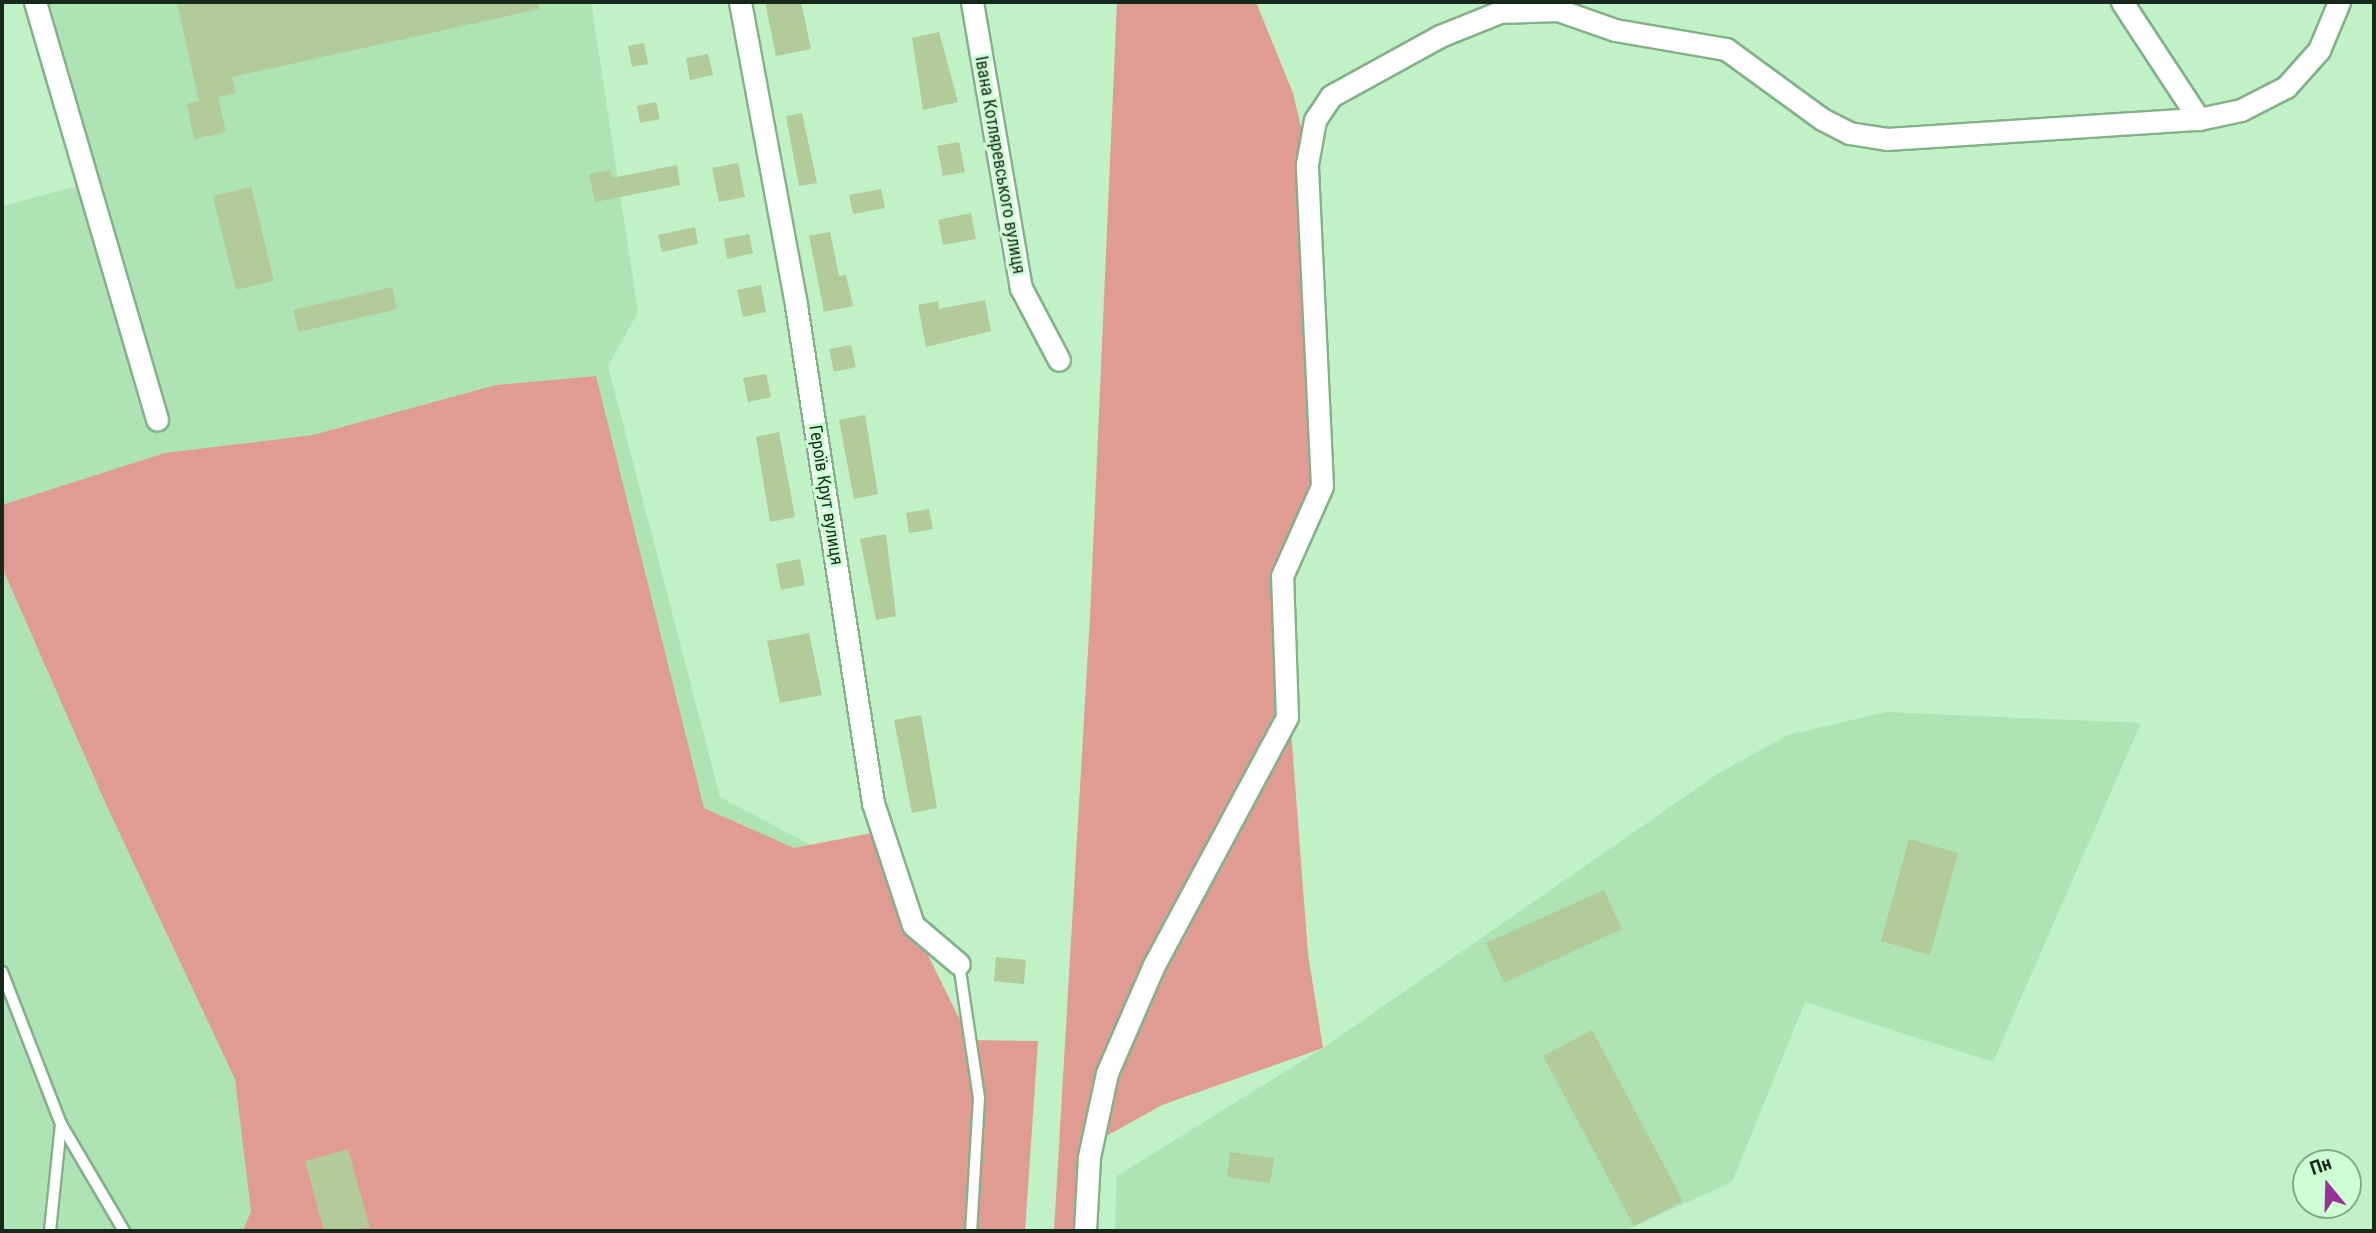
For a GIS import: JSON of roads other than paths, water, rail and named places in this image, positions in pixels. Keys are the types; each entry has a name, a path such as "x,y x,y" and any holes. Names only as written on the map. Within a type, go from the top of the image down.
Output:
{"street":[{"path":"35,2 156,420"},
{"name":"Героїв Крут вулиця","path":"740,2 796,305 873,803 913,925 960,964"},
{"name":"Івана Котляревського вулиця","path":"972,2 1021,288 1059,360"},
{"path":"2122,2 2199,119"},
{"path":"1085,1231 1089,1157 1107,1073 1154,965 1287,717 1282,576 1322,486 1307,164 1315,120 1331,96 1440,36 1500,12 1558,10 1615,30 1726,49 1822,120 1849,133 1887,139 2199,119 2241,110 2286,87 2319,50 2339,2"}],"lane":[{"path":"960,964 979,1098 971,1231"},
{"path":"2,972 61,1124 124,1231"},
{"path":"50,1231 61,1124"}]}
